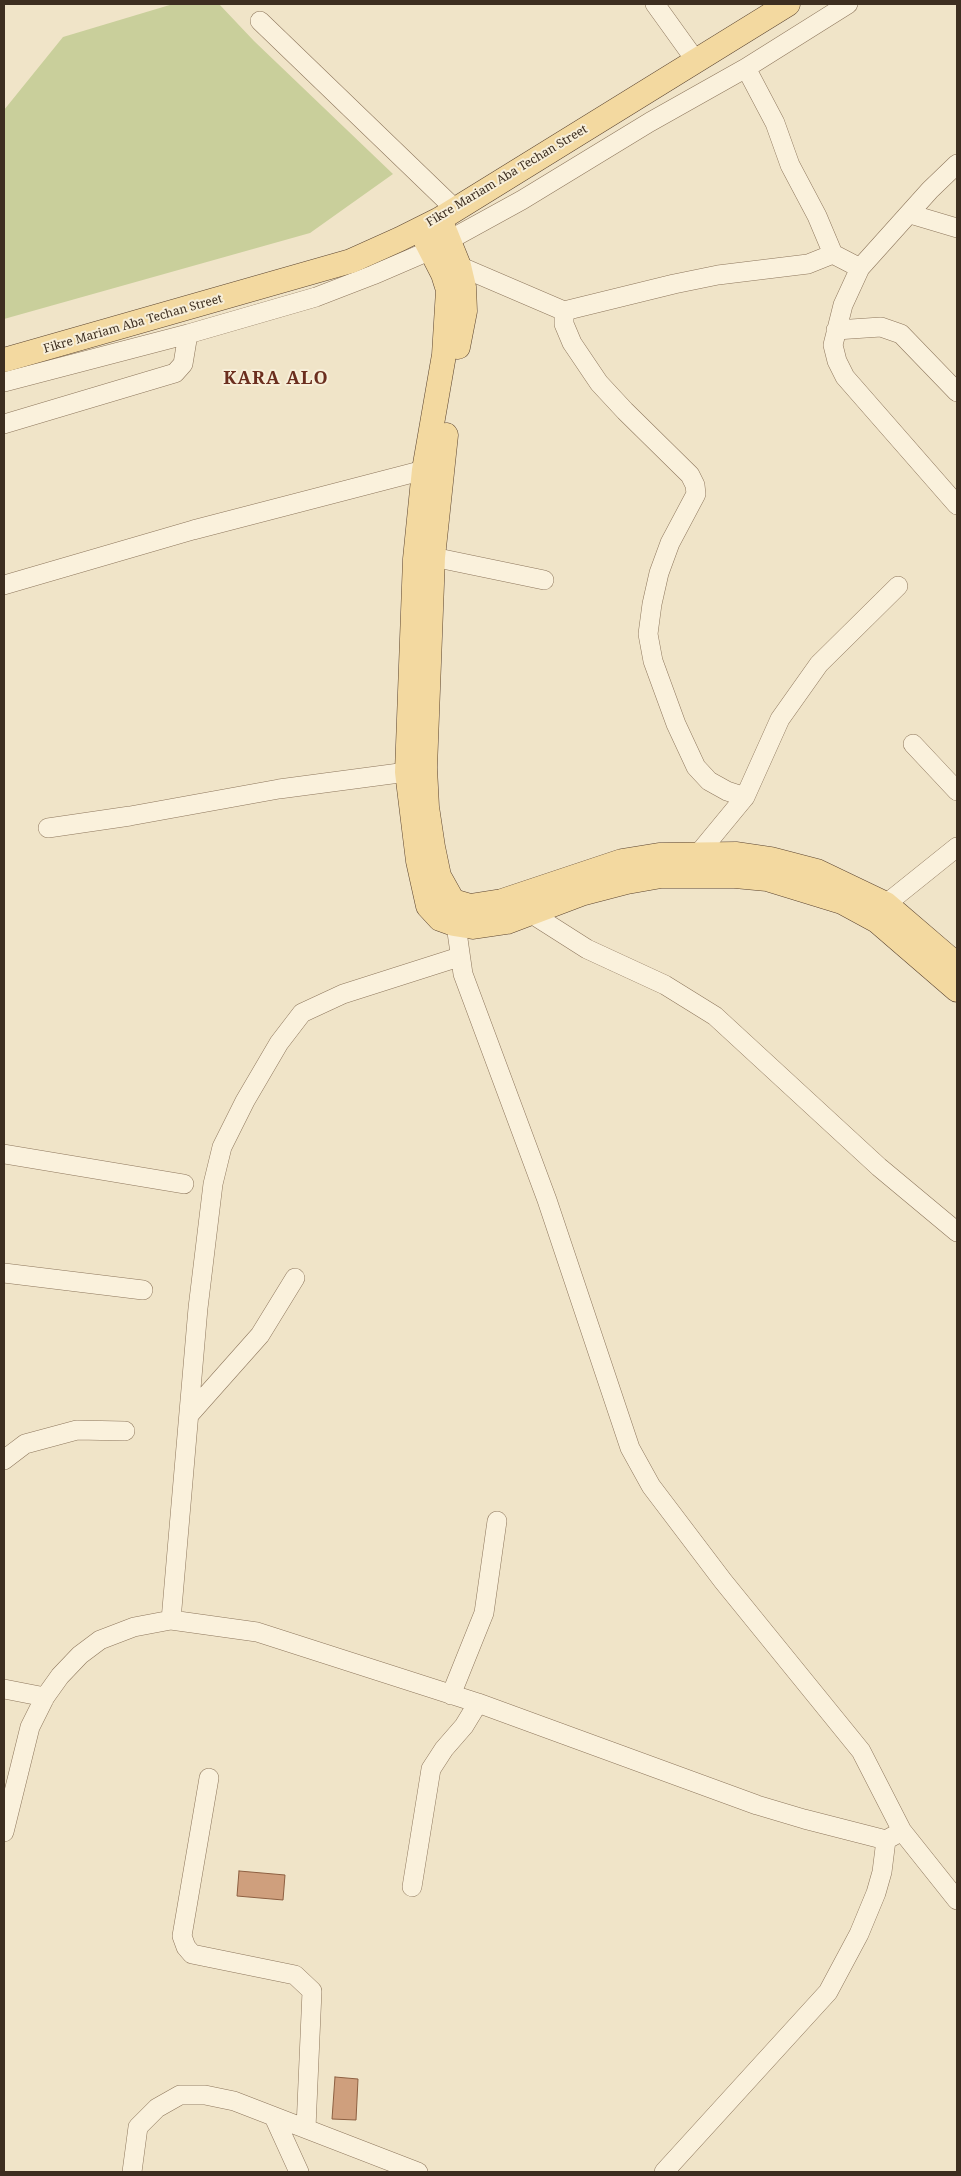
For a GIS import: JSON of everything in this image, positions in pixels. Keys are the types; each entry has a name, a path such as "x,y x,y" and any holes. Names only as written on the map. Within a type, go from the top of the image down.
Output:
{"main road":[{"name":"Fikre Mariam Aba Techan Street","path":"4,360 351,261 439,229 696,61 788,4"},
{"path":"439,229 459,266 464,287 465,311 442,465 432,557 425,768 427,807 440,876 454,913 481,925 506,922 532,914 581,894 627,882 662,876 735,876 767,880 842,902 877,920 957,990"},
{"path":"439,229 444,274 448,290 448,315 444,355 424,470 414,559 408,772 418,861 428,906 440,919 470,906 502,901 622,861 659,855 737,854 771,859 817,871 886,904 957,965"}],"street":[{"path":"655,4 696,61"},
{"path":"4,382 188,334 316,297 373,275 439,229 522,200 650,122 746,68 848,4"},
{"path":"260,21 439,229"},
{"path":"746,68 775,123 790,165 817,216 833,254 860,268"},
{"path":"957,164 930,190 860,268 843,305 834,345 837,361 845,377 957,505"},
{"path":"910,214 957,228"},
{"path":"459,266 564,311 718,275 808,264 833,254"},
{"path":"564,311 564,324 572,343 600,383 625,411 690,475 695,484 696,494 670,543 659,573 648,634 654,661 670,706 696,767 709,780 721,788 745,797"},
{"path":"836,330 881,327 901,334 957,392"},
{"path":"4,424 175,373 183,364 188,334"},
{"path":"4,585 193,530 424,470"},
{"path":"432,557 544,580"},
{"path":"698,854 745,797 780,719 819,664 898,586"},
{"path":"913,744 957,791"},
{"path":"48,828 130,816 279,789 408,772"},
{"path":"886,904 957,847"},
{"path":"454,913 463,974 547,1200 630,1448 651,1486 723,1582 861,1751 894,1835 957,1900"},
{"path":"532,914 587,949 665,986 715,1016 879,1167 957,1232"},
{"path":"171,1620 198,1308 213,1184 222,1147 245,1101 279,1043 302,1013 343,994 459,957"},
{"path":"4,1154 184,1184"},
{"path":"4,1273 144,1290"},
{"path":"189,1415 260,1335 295,1278"},
{"path":"4,1460 25,1444 77,1430 124,1431"},
{"path":"451,1695 484,1613 497,1521"},
{"path":"4,1832 30,1727 45,1697 60,1676 80,1655 100,1640 134,1627 171,1620 257,1632 478,1704 757,1805 894,1835"},
{"path":"4,1689 45,1697"},
{"path":"412,1887 431,1769 444,1749 464,1726 478,1704"},
{"path":"209,1778 182,1936 186,1947 192,1954 295,1975 312,1991 306,2128"},
{"path":"664,2172 828,1992 860,1934 876,1893 894,1835"},
{"path":"132,2172 138,2127 158,2108 180,2094 206,2094 234,2101 418,2172"},
{"path":"274,2118 299,2172"}],"green space":[{"path":"173,4 219,4 254,41 393,174 310,233 4,319 4,110 63,37"}],"building":[{"path":"239,1871 285,1875 283,1900 237,1896"},
{"path":"335,2077 358,2079 356,2120 332,2119"}],"district":[{"name":"KARA ALO","path":"276,379"}]}
